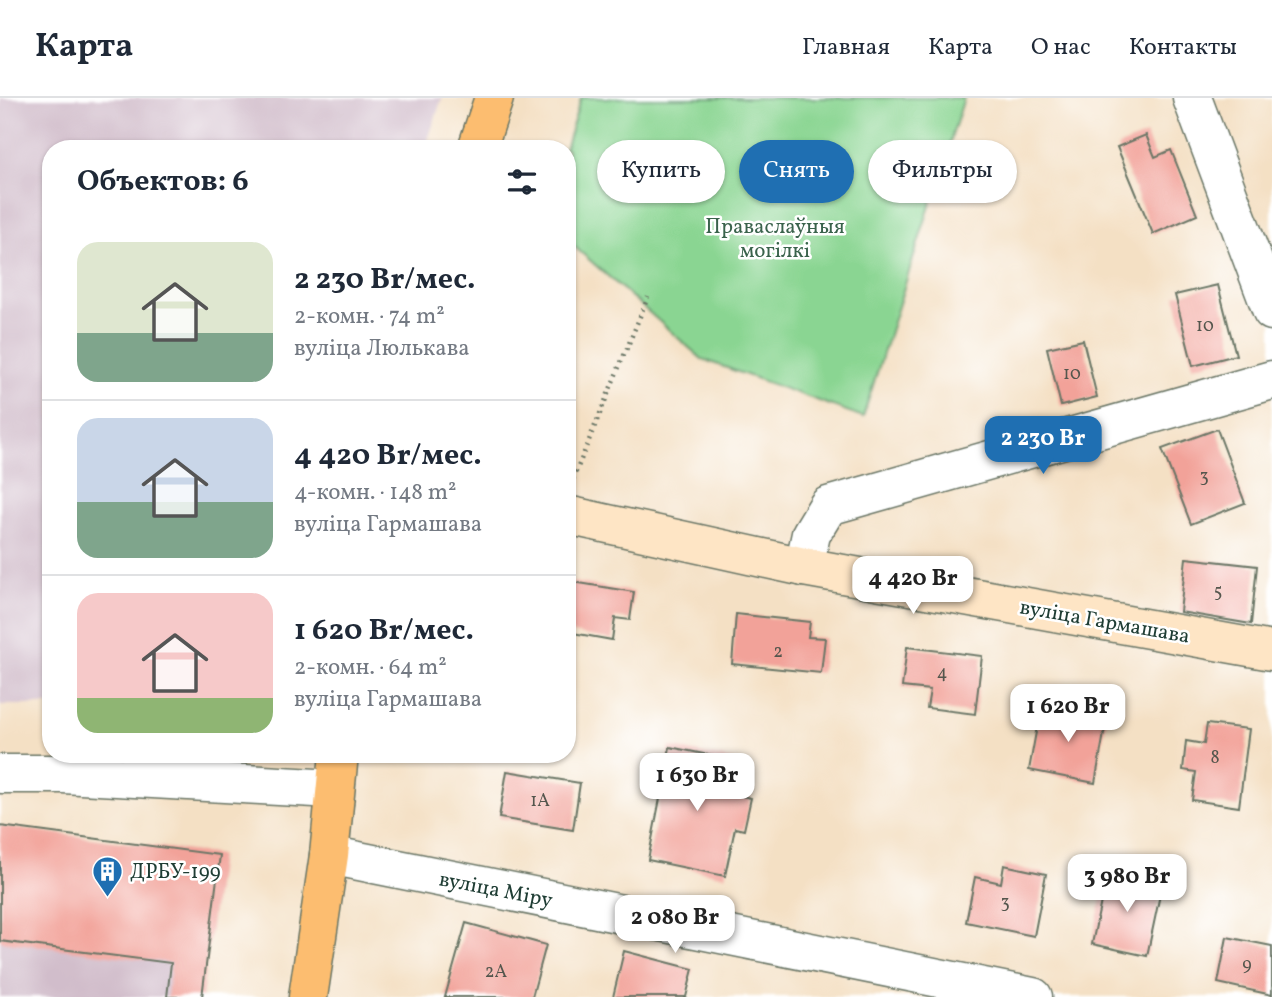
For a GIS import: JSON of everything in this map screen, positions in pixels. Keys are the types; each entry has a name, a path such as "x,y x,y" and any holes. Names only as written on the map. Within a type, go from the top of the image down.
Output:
{"main road":[{"path":"480,140 494,98"},
{"name":"вуліца Гармашава","path":"576,500 804,566 1272,651"},
{"path":"308,997 329,855 337,772"}],"street":[{"path":"1192,98 1272,311"},
{"path":"804,566 811,534 828,506 1272,380"},
{"path":"0,774 337,772"},
{"name":"вуліца Міру","path":"329,855 1032,997"}],"path":[{"path":"576,483 648,297"}],"shaded area":[{"path":"0,98 442,98 428,140 42,140 42,705 0,705"},
{"name":"ДРБУ-199","path":"0,826 220,855 202,997 0,997"}],"green space":[{"name":"Праваслаўныя могілкі","path":"581,98 964,98 951,140 868,140 868,203 931,203 863,417 702,359 576,248 576,140 568,140"}],"building":[{"path":"1146,135 1155,157 1171,150 1197,215 1153,234 1117,147"},
{"path":"1218,285 1236,355 1193,366 1175,295"},
{"path":"1083,340 1097,397 1061,406 1047,348"},
{"path":"1217,429 1245,503 1191,524 1162,449"},
{"path":"1186,558 1257,566 1251,624 1180,612"},
{"path":"576,582 634,592 630,620 615,618 612,640 576,634"},
{"path":"736,614 810,622 808,637 825,638 821,673 732,664"},
{"path":"907,647 982,656 975,714 927,708 930,690 902,687"},
{"path":"1041,705 1107,717 1095,783 1029,770"},
{"path":"1207,724 1249,729 1239,807 1192,800 1196,772 1183,770 1186,741 1204,744"},
{"path":"670,747 733,760 727,793 751,798 744,830 735,828 725,876 648,860"},
{"path":"507,771 580,783 573,830 499,818"},
{"name":"ДРБУ-199","path":"0,826 220,855 202,997 167,997 171,963 0,941"},
{"path":"1004,865 1046,874 1034,936 966,922 975,877 1001,883"},
{"path":"1107,873 1162,885 1147,956 1092,944"},
{"path":"466,923 546,945 532,997 445,997"},
{"path":"1227,937 1272,946 1272,995 1218,983"},
{"path":"624,951 693,969 686,997 613,997"}],"place":[{"name":"ДРБУ-199","path":"107,898"}]}
